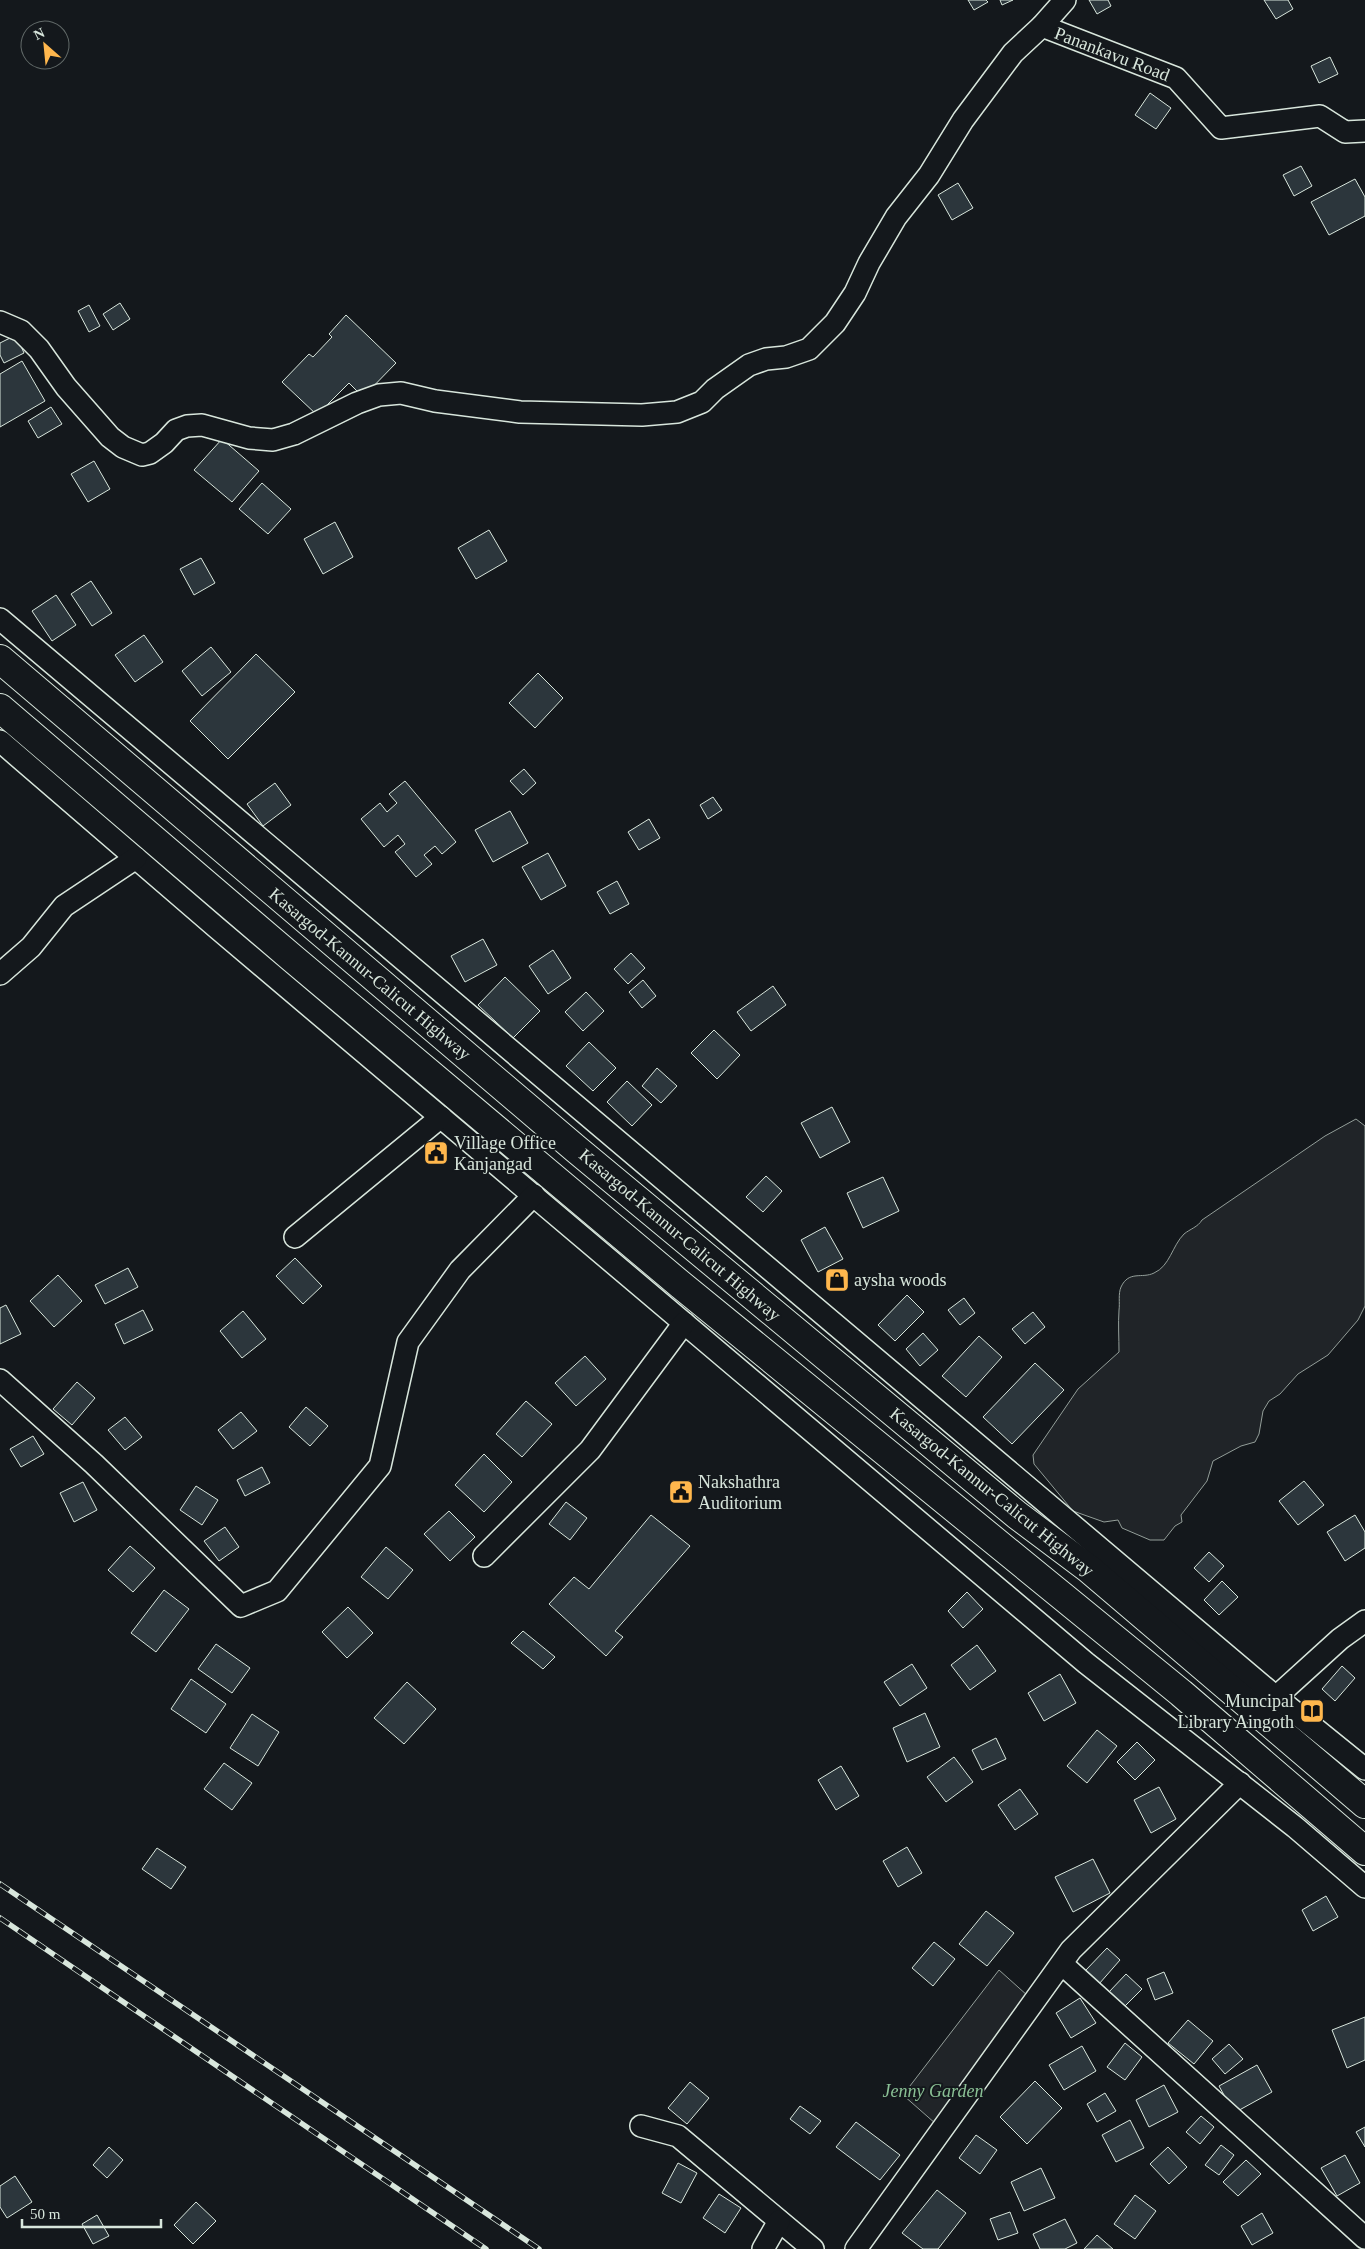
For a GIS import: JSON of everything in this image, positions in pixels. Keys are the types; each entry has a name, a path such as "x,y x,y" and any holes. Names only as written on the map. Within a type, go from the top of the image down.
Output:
{"highway":[{"name":"Kasargod-Kannur-Calicut Highway","path":"0,659 576,1149 1017,1515 1089,1569 1365,1804"},
{"name":"Kasargod-Kannur-Calicut Highway","path":"0,708 291,958 605,1220 1181,1693 1365,1852"}],"street":[{"path":"0,322 21,331 39,349 66,387 110,437 123,447 142,456 150,454 176,430 187,426 202,426 249,438 273,440 294,434 371,398 401,393 435,401 520,412 642,415 677,412 702,402 715,389 749,365 809,349 835,323 855,293 869,263 896,217 929,175 963,120 1013,53 1042,26 1065,0"},
{"name":"Panankavu Road","path":"1042,26 1176,78 1221,128 1320,116 1345,132 1365,131"},
{"path":"0,619 1276,1698 1365,1769"},
{"path":"0,741 1086,1663 1240,1784 1365,1887"},
{"path":"0,974 31,946 64,906 136,858"},
{"path":"295,1237 441,1117"},
{"path":"0,1380 94,1464 241,1606 277,1591 380,1466 408,1342 460,1270 534,1195"},
{"path":"484,1556 590,1450 684,1322"},
{"path":"1276,1698 1340,1639 1365,1621"},
{"path":"856,2249 1071,1950 1240,1784"},
{"path":"1062,1964 1365,2238"},
{"path":"641,2126 678,2136 813,2249"},
{"path":"763,2249 780,2221"}],"green space":[{"path":"1356,1119 1365,1126 1365,1306 1358,1320 1328,1355 1298,1374 1280,1394 1269,1401 1263,1411 1259,1434 1255,1442 1241,1446 1213,1461 1207,1481 1181,1515 1182,1522 1175,1526 1164,1540 1150,1540 1122,1528 1118,1520 1104,1522 1073,1511 1034,1464 1033,1455 1078,1389 1119,1352 1119,1296 1124,1282 1128,1278 1149,1275 1159,1270 1164,1266 1184,1234 1202,1220 1325,1136"},
{"name":"Jenny Garden","path":"999,1970 1028,1996 936,2124 903,2095"}],"building":[{"path":"968,0 986,0 988,2 974,10"},
{"path":"1000,0 1013,0 1002,5"},
{"path":"1089,0 1108,0 1111,6 1097,14"},
{"path":"1264,0 1288,0 1293,9 1276,19"},
{"path":"1330,57 1338,74 1319,83 1311,66"},
{"path":"1150,93 1171,108 1156,129 1135,115"},
{"path":"1301,166 1312,186 1294,196 1283,175"},
{"path":"1355,179 1365,197 1365,216 1329,235 1311,202"},
{"path":"958,183 973,208 952,220 938,195"},
{"path":"120,303 130,319 113,330 103,314"},
{"path":"89,305 100,326 89,332 78,311"},
{"path":"346,315 396,363 363,397 349,383 317,415 282,382 309,354 313,357 332,337 329,334"},
{"path":"16,335 24,353 4,363 0,355 0,343"},
{"path":"22,361 45,401 0,427 0,374"},
{"path":"51,407 62,424 38,438 28,421"},
{"path":"222,439 259,471 232,502 194,470"},
{"path":"94,461 110,489 88,502 71,474"},
{"path":"262,483 291,509 268,534 239,509"},
{"path":"335,522 353,557 323,574 304,539"},
{"path":"489,530 507,561 476,579 458,548"},
{"path":"201,558 215,583 194,595 180,569"},
{"path":"91,581 112,613 92,626 71,594"},
{"path":"56,595 76,625 52,641 32,611"},
{"path":"144,635 163,662 135,682 115,655"},
{"path":"211,647 231,672 202,696 182,671"},
{"path":"256,654 295,692 228,759 190,721"},
{"path":"538,673 563,698 535,728 509,703"},
{"path":"524,769 536,783 523,795 510,781"},
{"path":"405,781 456,842 442,854 435,846 424,855 432,864 416,877 395,852 405,844 398,835 384,847 361,819 380,803 387,812 397,803 389,794"},
{"path":"275,783 291,805 263,826 247,804"},
{"path":"713,797 722,810 708,819 700,805"},
{"path":"510,811 528,843 493,862 475,830"},
{"path":"649,819 660,838 639,850 628,832"},
{"path":"548,853 566,886 541,900 522,867"},
{"path":"617,881 629,904 610,914 597,892"},
{"path":"483,939 497,965 465,982 451,956"},
{"path":"553,950 571,978 548,994 529,966"},
{"path":"631,953 645,968 628,984 614,969"},
{"path":"505,977 540,1011 513,1038 478,1005"},
{"path":"643,980 656,996 642,1008 629,992"},
{"path":"773,986 786,1005 751,1031 737,1012"},
{"path":"586,992 604,1011 583,1031 565,1012"},
{"path":"714,1030 740,1055 717,1079 691,1053"},
{"path":"589,1042 616,1068 593,1091 566,1066"},
{"path":"657,1068 677,1086 661,1103 642,1086"},
{"path":"627,1081 652,1105 632,1126 607,1102"},
{"path":"832,1107 850,1142 820,1158 801,1123"},
{"path":"766,1176 782,1191 763,1212 746,1197"},
{"path":"883,1177 899,1211 863,1228 847,1193"},
{"path":"825,1227 843,1259 818,1272 801,1240"},
{"path":"295,1258 322,1286 303,1304 276,1276"},
{"path":"128,1268 138,1287 105,1304 95,1285"},
{"path":"58,1275 82,1301 54,1327 30,1301"},
{"path":"907,1295 924,1312 895,1341 878,1325"},
{"path":"964,1298 975,1313 960,1325 948,1310"},
{"path":"6,1305 21,1334 0,1344 0,1308"},
{"path":"143,1310 153,1330 124,1344 115,1324"},
{"path":"243,1311 266,1339 242,1358 220,1331"},
{"path":"1033,1312 1045,1327 1025,1344 1012,1329"},
{"path":"923,1333 938,1350 920,1366 906,1349"},
{"path":"979,1336 1002,1357 966,1397 942,1376"},
{"path":"585,1356 606,1379 576,1406 555,1383"},
{"path":"1035,1363 1064,1390 1012,1444 983,1417"},
{"path":"77,1382 95,1398 72,1425 53,1409"},
{"path":"526,1401 552,1424 522,1457 496,1434"},
{"path":"306,1407 328,1426 310,1446 289,1427"},
{"path":"241,1412 257,1431 233,1449 218,1430"},
{"path":"125,1417 142,1437 125,1450 108,1430"},
{"path":"33,1436 44,1454 21,1467 10,1449"},
{"path":"484,1454 512,1482 484,1512 455,1485"},
{"path":"262,1467 270,1483 245,1496 237,1480"},
{"path":"1304,1481 1324,1505 1298,1525 1279,1501"},
{"path":"83,1482 97,1510 74,1522 60,1493"},
{"path":"196,1486 218,1500 202,1525 180,1510"},
{"path":"566,1502 587,1518 570,1540 549,1524"},
{"path":"449,1511 475,1537 450,1561 424,1534"},
{"path":"651,1515 690,1546 615,1631 623,1637 606,1656 549,1604 574,1577 589,1589"},
{"path":"1355,1515 1365,1532 1365,1548 1345,1561 1327,1532"},
{"path":"225,1527 239,1547 219,1561 204,1541"},
{"path":"130,1546 155,1568 133,1592 108,1570"},
{"path":"386,1547 413,1570 388,1599 361,1577"},
{"path":"1209,1552 1224,1566 1209,1582 1194,1568"},
{"path":"1222,1581 1238,1597 1219,1615 1204,1600"},
{"path":"164,1590 189,1609 156,1652 131,1633"},
{"path":"967,1592 983,1609 963,1628 948,1611"},
{"path":"348,1607 373,1633 347,1658 322,1632"},
{"path":"523,1631 555,1657 543,1669 511,1643"},
{"path":"216,1644 250,1668 232,1693 198,1669"},
{"path":"977,1645 996,1671 970,1690 951,1665"},
{"path":"912,1664 927,1688 900,1706 884,1682"},
{"path":"1342,1666 1355,1678 1335,1701 1322,1689"},
{"path":"1060,1674 1076,1703 1044,1721 1028,1693"},
{"path":"191,1679 226,1704 206,1733 171,1709"},
{"path":"407,1682 436,1709 404,1744 374,1718"},
{"path":"925,1713 940,1747 907,1762 893,1728"},
{"path":"252,1714 279,1732 258,1766 230,1748"},
{"path":"1097,1730 1117,1746 1087,1783 1067,1766"},
{"path":"996,1738 1006,1759 982,1770 972,1750"},
{"path":"1137,1742 1155,1760 1135,1780 1117,1762"},
{"path":"954,1757 973,1782 946,1802 927,1777"},
{"path":"224,1763 252,1783 232,1810 204,1789"},
{"path":"841,1766 859,1796 836,1810 818,1780"},
{"path":"1159,1787 1176,1819 1151,1833 1134,1800"},
{"path":"1020,1789 1038,1814 1015,1830 998,1805"},
{"path":"907,1847 922,1873 898,1887 883,1861"},
{"path":"157,1848 186,1867 171,1889 142,1869"},
{"path":"1093,1859 1110,1893 1073,1912 1055,1877"},
{"path":"1326,1896 1338,1917 1313,1931 1302,1910"},
{"path":"986,1911 1014,1933 987,1966 959,1944"},
{"path":"934,1942 955,1959 933,1986 912,1968"},
{"path":"1107,1948 1120,1960 1099,1984 1085,1971"},
{"path":"1164,1972 1173,1993 1155,2000 1147,1979"},
{"path":"1126,1974 1142,1989 1124,2007 1109,1992"},
{"path":"1080,1998 1096,2023 1071,2038 1056,2013"},
{"path":"1365,2017 1365,2060 1347,2068 1332,2030"},
{"path":"1188,2020 1213,2041 1194,2064 1168,2043"},
{"path":"1125,2043 1142,2057 1125,2080 1107,2067"},
{"path":"1229,2044 1243,2059 1225,2074 1212,2059"},
{"path":"1082,2046 1096,2071 1064,2090 1049,2065"},
{"path":"1257,2065 1272,2092 1234,2113 1219,2086"},
{"path":"1035,2081 1062,2108 1027,2144 1000,2117"},
{"path":"690,2082 709,2098 687,2124 668,2108"},
{"path":"1164,2085 1178,2112 1149,2127 1136,2100"},
{"path":"1105,2093 1116,2111 1097,2122 1087,2104"},
{"path":"800,2106 821,2121 810,2134 790,2119"},
{"path":"1201,2116 1214,2127 1200,2144 1186,2132"},
{"path":"1130,2120 1144,2148 1116,2162 1102,2135"},
{"path":"856,2122 900,2155 880,2180 836,2147"},
{"path":"1365,2127 1365,2147 1356,2132"},
{"path":"976,2135 997,2150 980,2174 959,2158"},
{"path":"1221,2145 1234,2155 1219,2175 1205,2165"},
{"path":"109,2147 123,2160 107,2178 93,2165"},
{"path":"1168,2147 1187,2167 1169,2184 1150,2164"},
{"path":"1345,2155 1360,2183 1337,2196 1321,2168"},
{"path":"1246,2160 1261,2174 1238,2196 1223,2182"},
{"path":"678,2163 697,2173 681,2203 662,2193"},
{"path":"1041,2168 1055,2198 1024,2211 1011,2182"},
{"path":"15,2176 32,2202 7,2218 0,2207 0,2186"},
{"path":"937,2190 966,2213 938,2249 923,2249 902,2233"},
{"path":"719,2194 741,2208 725,2233 703,2218"},
{"path":"1135,2195 1156,2211 1135,2239 1114,2224"},
{"path":"196,2202 216,2221 193,2244 174,2225"},
{"path":"1010,2212 1018,2233 998,2240 990,2219"},
{"path":"1262,2213 1273,2233 1252,2245 1241,2226"},
{"path":"97,2215 109,2236 93,2244 82,2224"},
{"path":"1065,2219 1077,2243 1065,2249 1040,2249 1033,2234"},
{"path":"1097,2235 1113,2249 1084,2249"}],"railway":[{"path":"0,1884 539,2249"},
{"path":"0,1918 486,2249"}],"place":[{"name":"Village Office Kanjangad","path":"436,1153"},
{"name":"aysha woods","path":"837,1280"},
{"name":"Nakshathra Auditorium","path":"681,1492"},
{"name":"Muncipal Library Aingoth","path":"1312,1711"}]}
